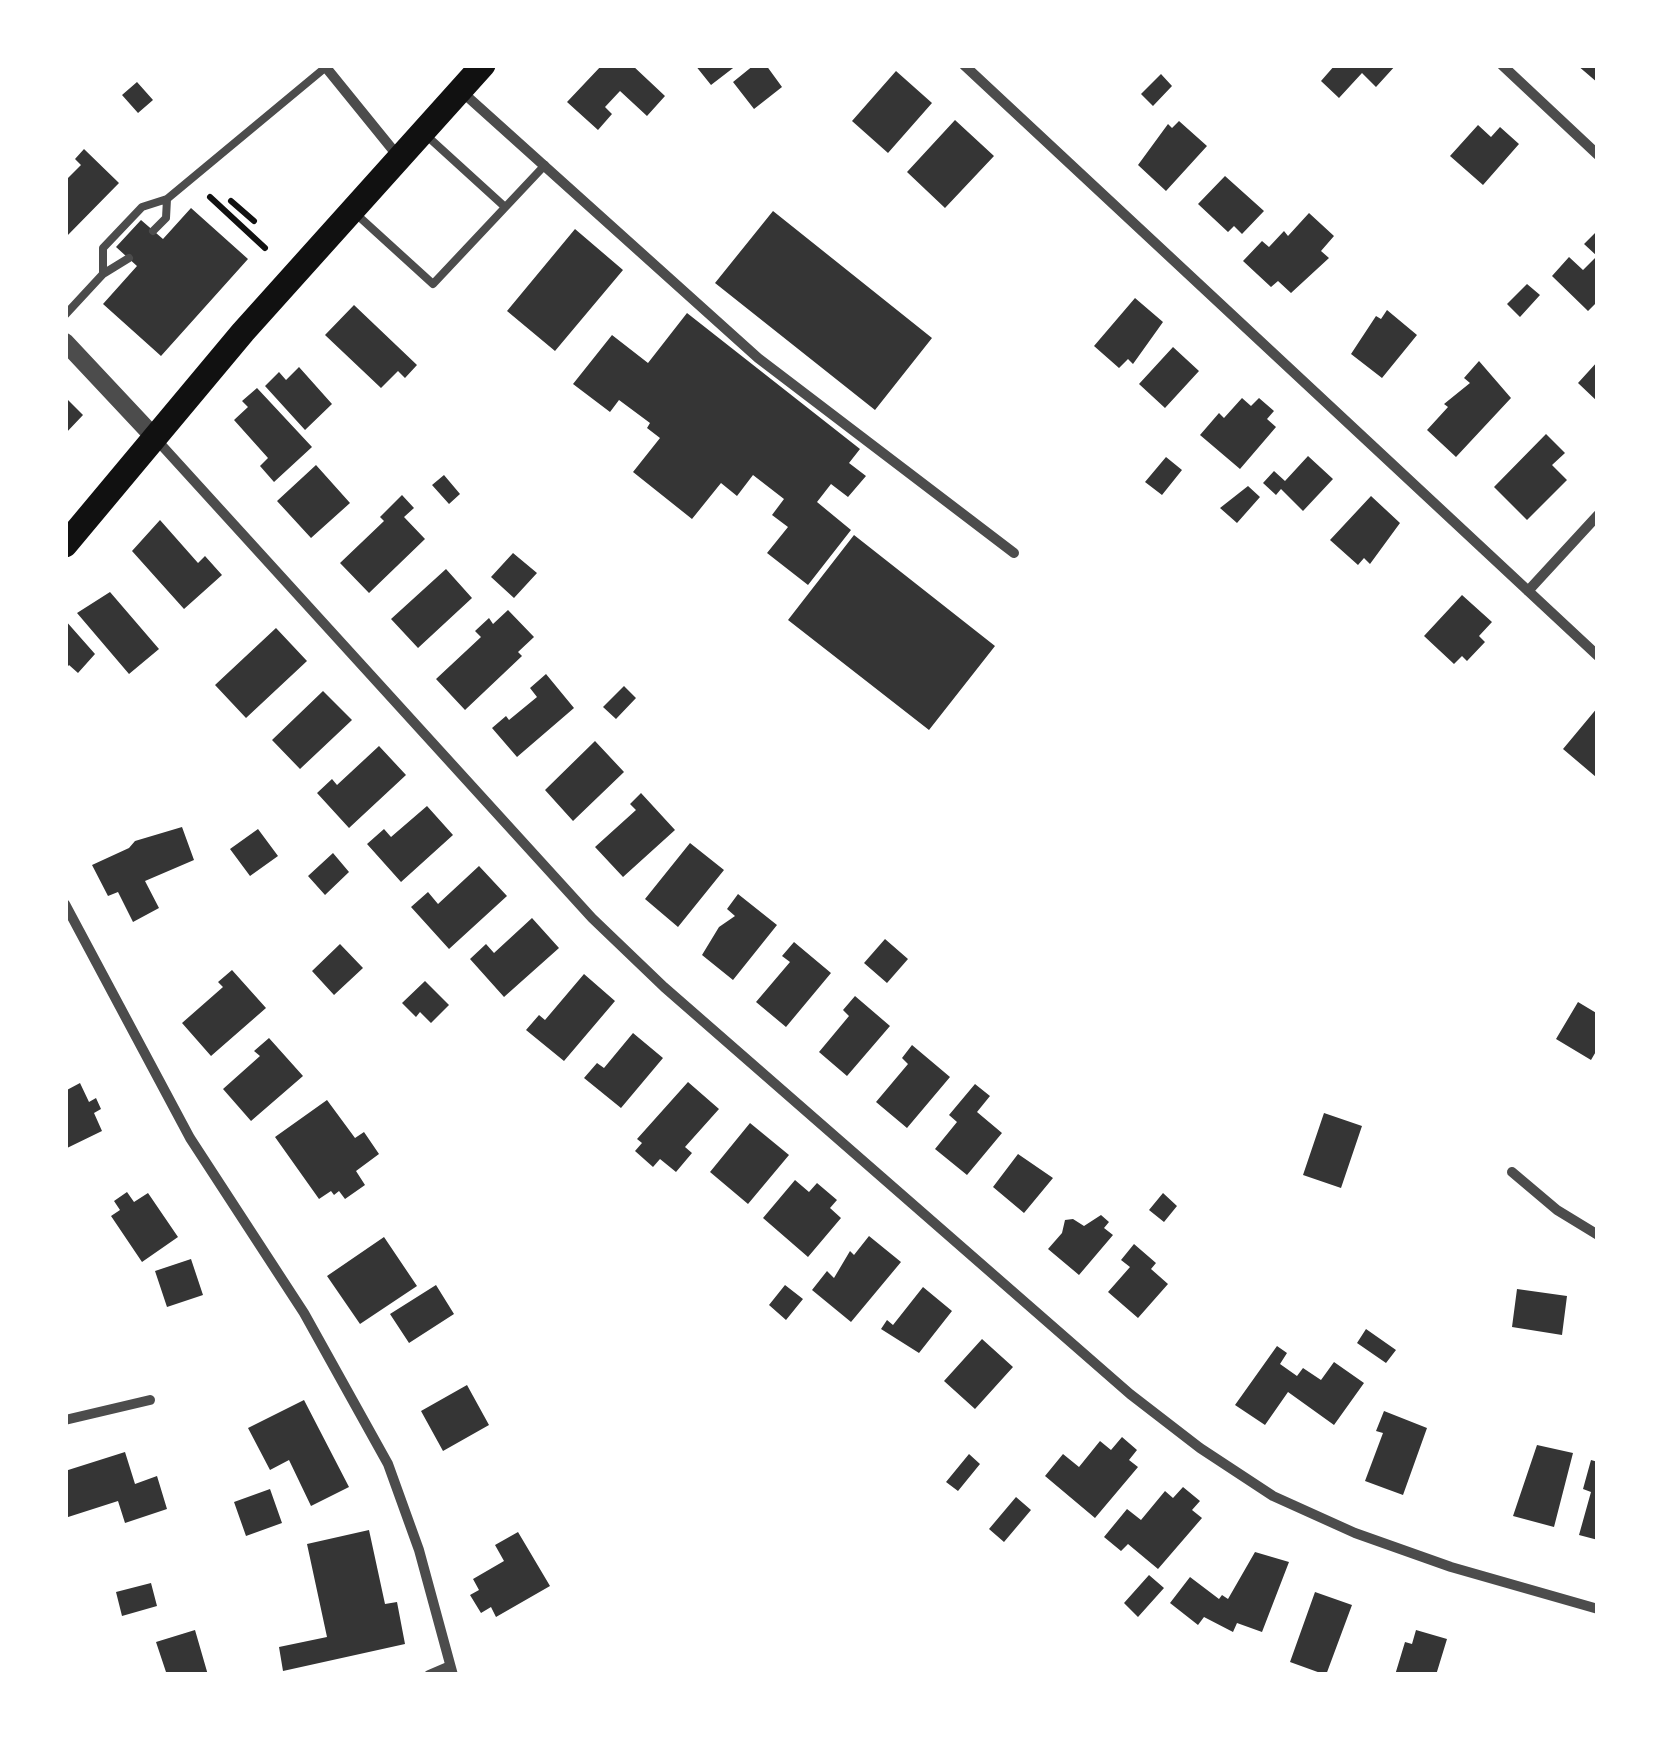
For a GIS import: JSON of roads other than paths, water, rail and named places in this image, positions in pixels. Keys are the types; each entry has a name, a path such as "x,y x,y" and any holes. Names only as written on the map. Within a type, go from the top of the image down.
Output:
{"main road":[{"path":"65,545 398,156 483,65"}],"street":[{"path":"964,65 1598,656"},
{"path":"1502,65 1598,155"},
{"path":"325,66 398,156"},
{"path":"459,90 758,358 1014,553"},
{"path":"65,342 592,918 664,987 1130,1394 1200,1448 1290,1504 1355,1533 1451,1567 1598,1609"},
{"path":"1528,591 1598,515"},
{"path":"65,904 190,1138 304,1313 388,1464 419,1550 452,1670 429,1675"},
{"path":"1512,1172 1556,1210 1598,1235"},
{"path":"65,1420 150,1400"}],"lane":[{"path":"103,274 103,248 142,207 167,198 325,66"},
{"path":"421,131 505,207"},
{"path":"352,210 433,284 546,165"},
{"path":"153,230 166,218 167,198"},
{"path":"65,315 103,274 129,258"}]}
